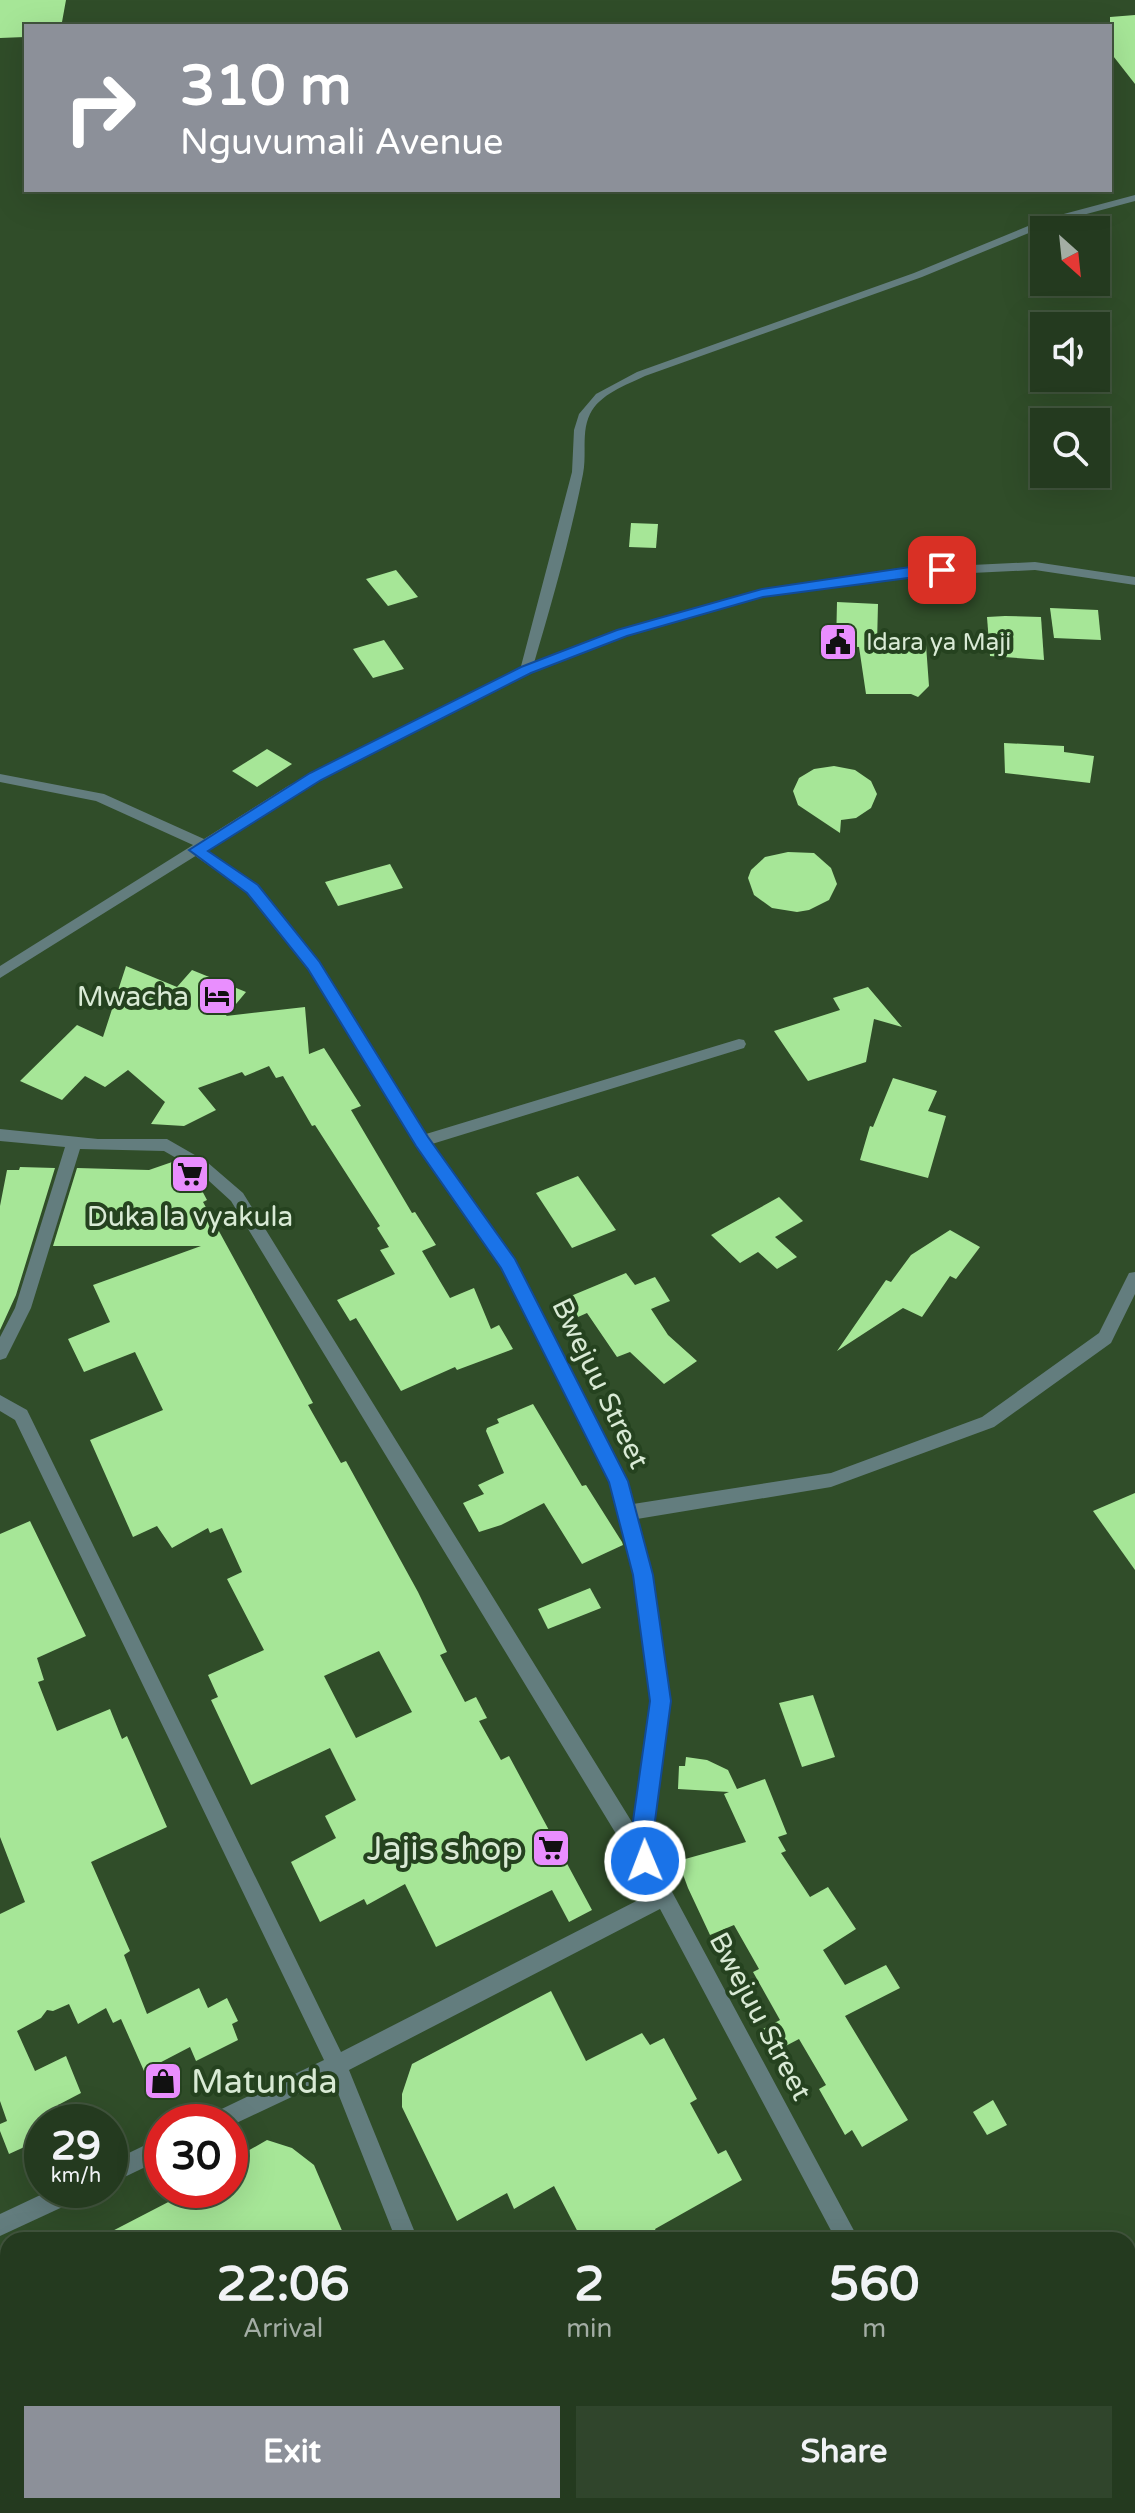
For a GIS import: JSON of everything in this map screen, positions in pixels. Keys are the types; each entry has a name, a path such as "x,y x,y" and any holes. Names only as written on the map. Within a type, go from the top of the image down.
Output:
{"street":[{"path":"526,670 557,565 581,458 578,432 588,408 609,389 641,374 918,275 1049,221 1135,198"},
{"path":"0,973 293,789 526,670 622,633 762,593 910,572 1035,566 1135,581"},
{"name":"Bwejuu Street","path":"0,778 99,797 201,848 252,889 314,965 422,1141 508,1264 618,1481 643,1575 661,1701 644,1821 645,1861 844,2232"},
{"path":"422,1141 739,1044"},
{"path":"0,1135 74,1143 167,1145 202,1166 237,1197 645,1861"},
{"path":"0,1353 23,1308 74,1143"},
{"path":"626,1513 831,1480 988,1422 1105,1338 1135,1278"},
{"path":"0,1402 21,1415 337,2065 404,2232"},
{"path":"248,2107 337,2065 664,1897"},
{"path":"0,2225 36,2208"}],"building":[{"path":"0,0 66,0 62,22 24,24 24,37 0,38"},
{"path":"1135,15 1135,84 1112,55 1110,17"},
{"path":"631,523 658,524 656,548 629,547"},
{"path":"396,570 418,597 388,606 366,579"},
{"path":"837,602 878,604 877,644 926,645 929,686 918,697 911,694 866,694 859,647 836,646"},
{"path":"1050,608 1098,610 1101,640 1054,638"},
{"path":"987,617 1041,617 1044,660 990,656"},
{"path":"384,640 404,669 373,678 353,649"},
{"path":"1004,743 1064,746 1064,752 1094,756 1090,783 1005,773"},
{"path":"267,749 292,764 257,787 232,771"},
{"path":"834,766 855,770 871,781 877,794 871,808 856,818 841,820 840,833 798,805 793,791 799,778 814,769"},
{"path":"788,852 814,853 831,868 837,884 829,900 797,912 772,908 754,895 748,878 751,870 765,857"},
{"path":"390,864 403,888 338,906 325,882"},
{"path":"126,966 177,987 192,970 246,992 226,1016 305,1007 309,1054 324,1048 361,1106 351,1110 412,1213 415,1212 436,1245 422,1251 450,1298 474,1288 491,1329 499,1325 513,1349 457,1370 455,1367 401,1391 356,1318 350,1321 337,1300 395,1274 380,1250 389,1247 377,1228 380,1226 315,1125 312,1126 283,1076 276,1078 269,1066 245,1076 242,1072 198,1088 216,1110 184,1126 151,1124 165,1102 128,1070 105,1087 85,1076 62,1100 20,1081 77,1025 103,1037"},
{"path":"868,987 902,1027 874,1019 866,1062 808,1081 774,1031 840,1010 833,998"},
{"path":"893,1078 937,1091 928,1111 946,1116 928,1178 860,1160 870,1126 873,1127"},
{"path":"175,1161 191,1170 207,1200 203,1202 313,1403 308,1405 341,1463 346,1461 418,1592 447,1652 440,1655 465,1702 476,1697 487,1718 479,1721 501,1760 509,1756 592,1910 569,1922 552,1890 436,1947 405,1884 367,1905 364,1899 320,1922 291,1862 336,1838 325,1816 356,1800 330,1748 251,1785 211,1700 218,1697 208,1675 264,1650 227,1579 242,1572 222,1528 210,1533 208,1528 172,1548 157,1526 133,1537 90,1440 163,1410 135,1352 84,1372 68,1339 110,1322 93,1285 201,1246 53,1246 77,1168 149,1170","holes":["379,1651 412,1712 356,1738 324,1676"]},
{"path":"20,1167 55,1168 16,1295 0,1330 0,1206 7,1170 19,1170"},
{"path":"578,1176 616,1230 572,1248 536,1193"},
{"path":"779,1197 803,1221 775,1237 797,1257 777,1269 758,1252 740,1263 711,1235"},
{"path":"950,1230 980,1247 956,1279 950,1276 922,1317 903,1308 837,1351 886,1280 891,1282 911,1255"},
{"path":"626,1273 635,1285 655,1277 670,1301 651,1309 668,1335 697,1361 664,1384 630,1352 617,1357 587,1313 578,1317 566,1298"},
{"path":"533,1404 582,1486 586,1485 623,1545 582,1564 544,1503 501,1525 479,1532 463,1503 484,1494 478,1485 504,1473 487,1428 499,1423 497,1419"},
{"path":"1135,1493 1135,1570 1093,1511"},
{"path":"30,1521 86,1636 37,1658 44,1680 38,1682 57,1731 110,1709 122,1739 127,1736 167,1827 91,1862 130,1951 124,1955 147,2014 199,1988 208,2008 227,1998 238,2021 232,2024 238,2040 196,2061 190,2047 144,2071 121,2019 113,2023 106,2008 78,2024 69,2004 53,2011 47,2010 41,2018 17,2031 35,2071 66,2056 81,2093 60,2104 24,2104 24,2147 9,2154 0,2131 0,2124 7,2121 0,2101 0,1914 25,1902 0,1837 0,1534"},
{"path":"590,1588 601,1608 548,1629 538,1609"},
{"path":"813,1695 835,1757 802,1767 779,1703"},
{"path":"686,1757 707,1760 728,1770 737,1789 765,1779 787,1834 778,1837 786,1851 781,1853 810,1897 828,1887 856,1929 823,1950 845,1985 886,1965 900,1988 845,2016 908,2120 862,2147 852,2130 845,2135 819,2089 826,2085 799,2039 774,2052 761,2030 780,2020 753,1972 759,1969 734,1925 710,1935 688,1888 678,1861 746,1842 724,1794 729,1792 678,1789 679,1766 685,1766"},
{"path":"551,1991 586,2061 642,2033 650,2045 664,2038 697,2099 690,2103 718,2154 726,2150 742,2180 655,2229 656,2232 578,2232 554,2186 514,2209 507,2193 457,2221 402,2107 402,2094 412,2064"},
{"path":"993,2100 1007,2125 987,2135 973,2112"},
{"path":"267,2140 292,2148 314,2165 343,2232 110,2232 157,2208 248,2208 248,2151"}],"place":[{"name":"Idara ya Maji","path":"838,642"},
{"name":"Mwacha","path":"217,996"},
{"name":"Duka la vyakula","path":"190,1174"},
{"name":"Jajis shop","path":"551,1848"},
{"name":"Matunda","path":"163,2081"}],"route":[{"path":"645,1861 644,1821 661,1701 643,1575 618,1481 508,1264 422,1141 339,1011 314,965 252,889 196,850 293,789 526,670 622,633 762,593 942,570"}]}
